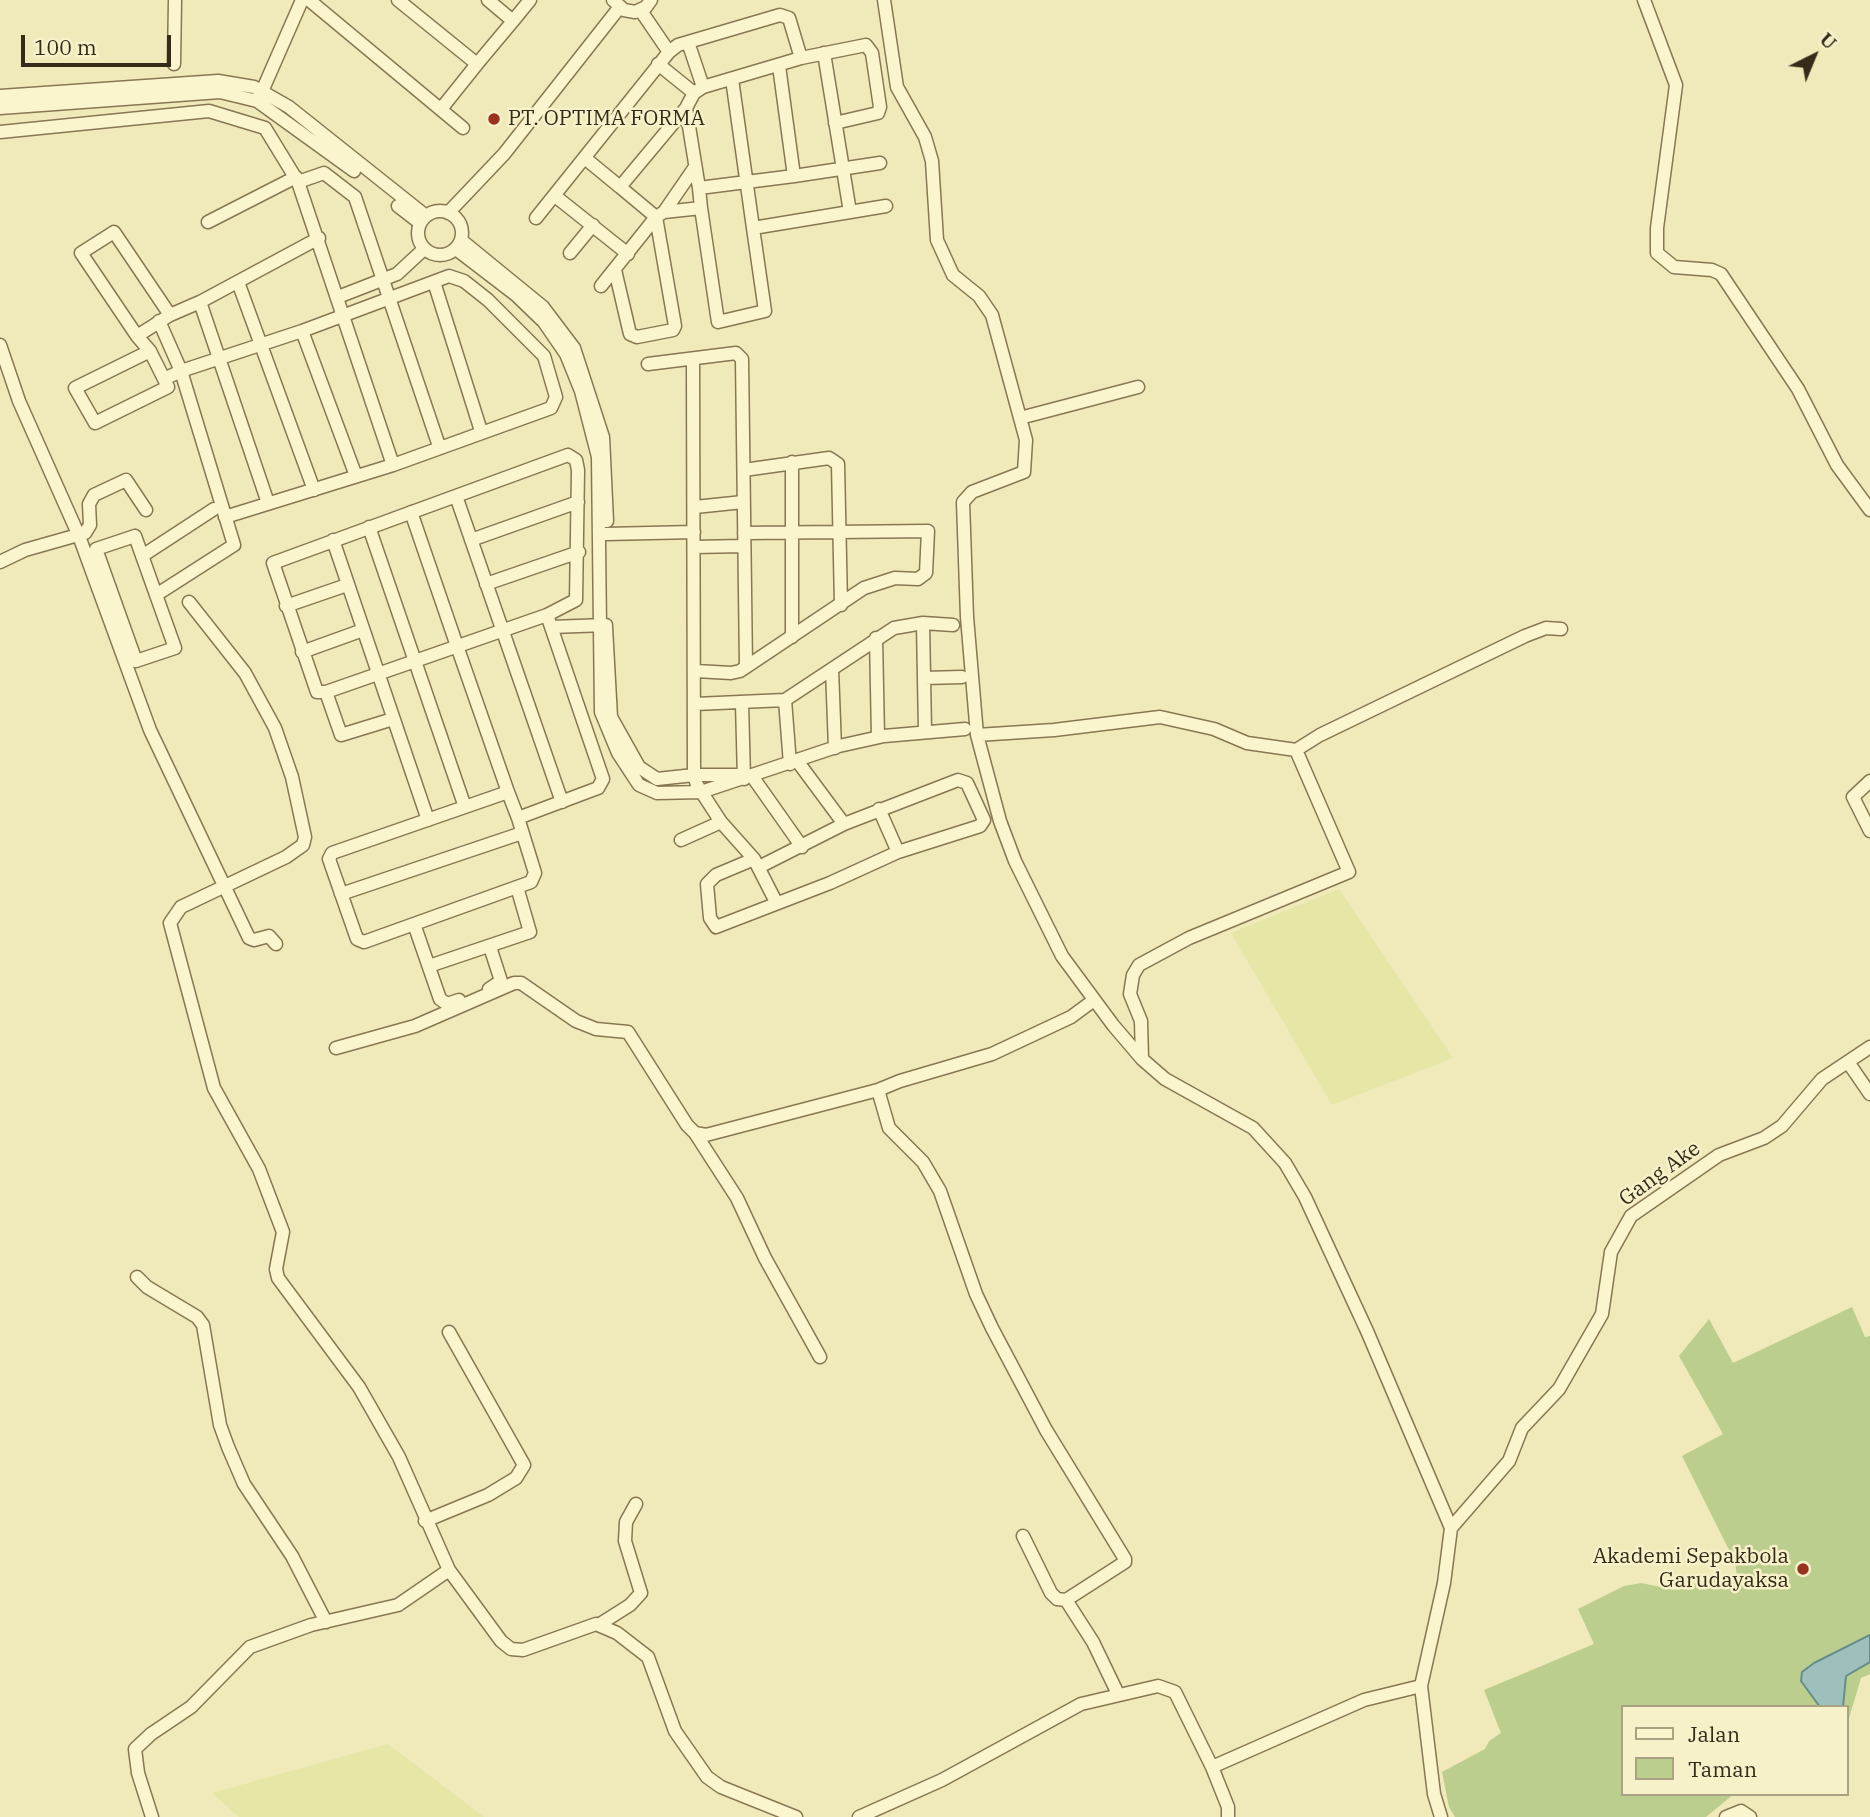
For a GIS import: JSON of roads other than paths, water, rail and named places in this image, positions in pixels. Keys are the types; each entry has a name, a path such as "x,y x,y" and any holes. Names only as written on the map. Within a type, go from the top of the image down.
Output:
{"street":[{"path":"174,64 175,0"},
{"path":"260,96 302,0"},
{"path":"309,0 324,5 463,128"},
{"path":"488,0 513,21"},
{"path":"441,109 530,0"},
{"path":"449,213 504,154 616,4 629,12 641,10 651,0"},
{"path":"884,0 897,87 925,137 932,161 937,240 953,275 979,296 992,316 1026,440 1024,472 972,492 963,502 971,732 1015,861 1062,956 1142,1059 1165,1079 1253,1128 1285,1163 1305,1197 1367,1331 1451,1528 1444,1583 1420,1686 1434,1794 1441,1817"},
{"path":"1644,0 1676,85 1657,228 1657,253 1674,267 1713,270 1721,274 1798,388 1837,465 1870,510"},
{"path":"402,1 477,64"},
{"path":"641,10 668,52"},
{"path":"536,218 586,159 668,52 688,43 780,15 789,18 801,58"},
{"path":"688,43 698,90"},
{"path":"620,187 698,90 801,58 866,45 872,53 880,107 878,113 835,123"},
{"path":"824,52 850,212"},
{"path":"658,64 698,90"},
{"path":"779,66 794,176"},
{"path":"686,108 718,322 765,311 732,79"},
{"path":"0,96 218,81 260,96 423,219"},
{"path":"0,108 220,92 260,96"},
{"path":"0,132 209,111 265,128 297,179 393,465"},
{"path":"586,159 660,215 701,208"},
{"path":"699,188 880,163"},
{"path":"601,286 660,215 695,167"},
{"path":"208,222 297,179 324,173 355,197 439,446"},
{"path":"555,196 628,254"},
{"path":"753,228 886,206"},
{"path":"437,211 449,213 460,224 459,244 444,256 424,249 418,237 423,219 437,211"},
{"path":"615,270 630,334 636,337 673,330 675,326 660,215"},
{"path":"570,253 593,225"},
{"path":"150,351 75,388 94,423 168,387 150,351 81,253 114,232 164,318 234,545 156,595"},
{"path":"137,336 164,318 200,302 319,238"},
{"path":"459,244 543,307 574,348 603,438 607,534 602,625 609,708 628,752 648,775 657,779 694,775 747,777"},
{"path":"459,244 544,322 566,354 576,379 598,457 601,712 618,753 645,789 657,793 701,792 835,748 878,737 925,733 1054,730 1160,717 1214,729 1247,743 1296,750 1525,636 1546,628 1560,629"},
{"path":"338,297 397,274 424,249"},
{"path":"164,379 449,276 464,281 516,325 544,356 555,397 551,408 439,446 393,465 225,517"},
{"path":"238,282 314,490"},
{"path":"434,282 481,431"},
{"path":"200,302 268,503"},
{"path":"302,331 356,476"},
{"path":"0,345 19,401 79,536 150,730 226,884 249,937 254,940 269,936 276,944"},
{"path":"648,364 736,353 743,359 746,667"},
{"path":"693,360 696,671 694,775 701,792 721,822 757,863 776,902"},
{"path":"1020,418 1138,387"},
{"path":"549,621 579,596 578,470 576,460 568,455 273,563 317,692 326,692 502,631 549,621 602,625"},
{"path":"744,470 829,458 838,464 841,605"},
{"path":"792,462 792,637"},
{"path":"0,562 33,548 79,536 88,530 89,504 94,495 120,482 129,482 146,510"},
{"path":"456,496 562,802"},
{"path":"471,540 578,502"},
{"path":"695,507 743,502"},
{"path":"142,556 214,509"},
{"path":"411,512 457,646 509,792 518,818 535,873 531,882 360,942 329,859 332,853 509,792"},
{"path":"369,527 465,807"},
{"path":"694,547 790,532 928,531 929,547 923,577 882,580 746,667 731,673 696,671"},
{"path":"607,534 694,532"},
{"path":"135,536 142,556 175,648 136,661 96,549 135,536"},
{"path":"333,540 428,820"},
{"path":"486,584 579,552"},
{"path":"286,606 347,584"},
{"path":"189,602 246,673 269,717 292,777 305,837 303,845 286,857 181,907 170,923 190,990 209,1073 260,1169 282,1232 276,1269 278,1278 359,1387 399,1457 426,1524 449,1570 493,1632 511,1649 534,1647 600,1624 630,1605 641,1592 625,1542 626,1522 636,1504"},
{"path":"518,818 598,788 603,779 549,621"},
{"path":"923,623 925,733"},
{"path":"695,704 785,700 876,638 902,624 953,625"},
{"path":"302,652 363,630"},
{"path":"876,638 878,737"},
{"path":"832,669 835,748"},
{"path":"924,678 962,677"},
{"path":"326,692 341,735 393,719"},
{"path":"785,700 794,763 844,824"},
{"path":"742,703 747,777 802,847"},
{"path":"1142,1059 1141,1021 1130,994 1133,975 1139,965 1189,938 1349,872 1296,750"},
{"path":"958,780 967,783 984,822 980,827 898,852 725,926 712,925 707,884 716,875 802,847 879,809 958,780"},
{"path":"1870,781 1853,797 1870,831"},
{"path":"879,809 898,852"},
{"path":"681,840 721,822"},
{"path":"341,894 523,833"},
{"path":"429,966 530,932 517,887"},
{"path":"414,924 440,999 447,1004 500,984 490,947"},
{"path":"337,1048 415,1026 514,984 526,987 576,1021 596,1029 628,1032 737,1198 765,1258 820,1357"},
{"path":"695,1133 706,1135 878,1090 992,1054 1071,1017 1094,1000"},
{"name":"Gang Ake","path":"1451,1528 1508,1461 1522,1428 1559,1390 1605,1302 1611,1252 1630,1216 1719,1155 1764,1138 1782,1126 1822,1079 1870,1047"},
{"path":"1848,1062 1870,1094"},
{"path":"878,1090 889,1128 923,1162 940,1191 976,1294 992,1328 1046,1430 1125,1562 1066,1600 1057,1599 1023,1536"},
{"path":"137,1277 147,1287 197,1317 203,1325 220,1425 228,1447 244,1484 292,1556 326,1622"},
{"path":"426,1524 488,1495 516,1478 524,1465 449,1332"},
{"path":"152,1817 134,1754 138,1745 191,1707 250,1647 271,1637 398,1605 449,1570"},
{"path":"1066,1600 1093,1642 1118,1694"},
{"path":"600,1624 648,1657 675,1731 707,1777 720,1787 796,1817"},
{"path":"859,1817 942,1780 1060,1714 1118,1694 1157,1686 1175,1692 1212,1767 1228,1807 1228,1817"},
{"path":"1212,1767 1364,1700 1420,1686"},
{"path":"1726,1817 1737,1811 1750,1817"}],"water":[{"path":"1870,1635 1870,1662 1846,1676 1843,1705 1819,1705 1801,1681 1802,1672 1814,1663"}],"place":[{"name":"PT. OPTIMA FORMA","path":"494,119"},
{"name":"Akademi Sepakbola Garudayaksa","path":"1803,1569"}]}
